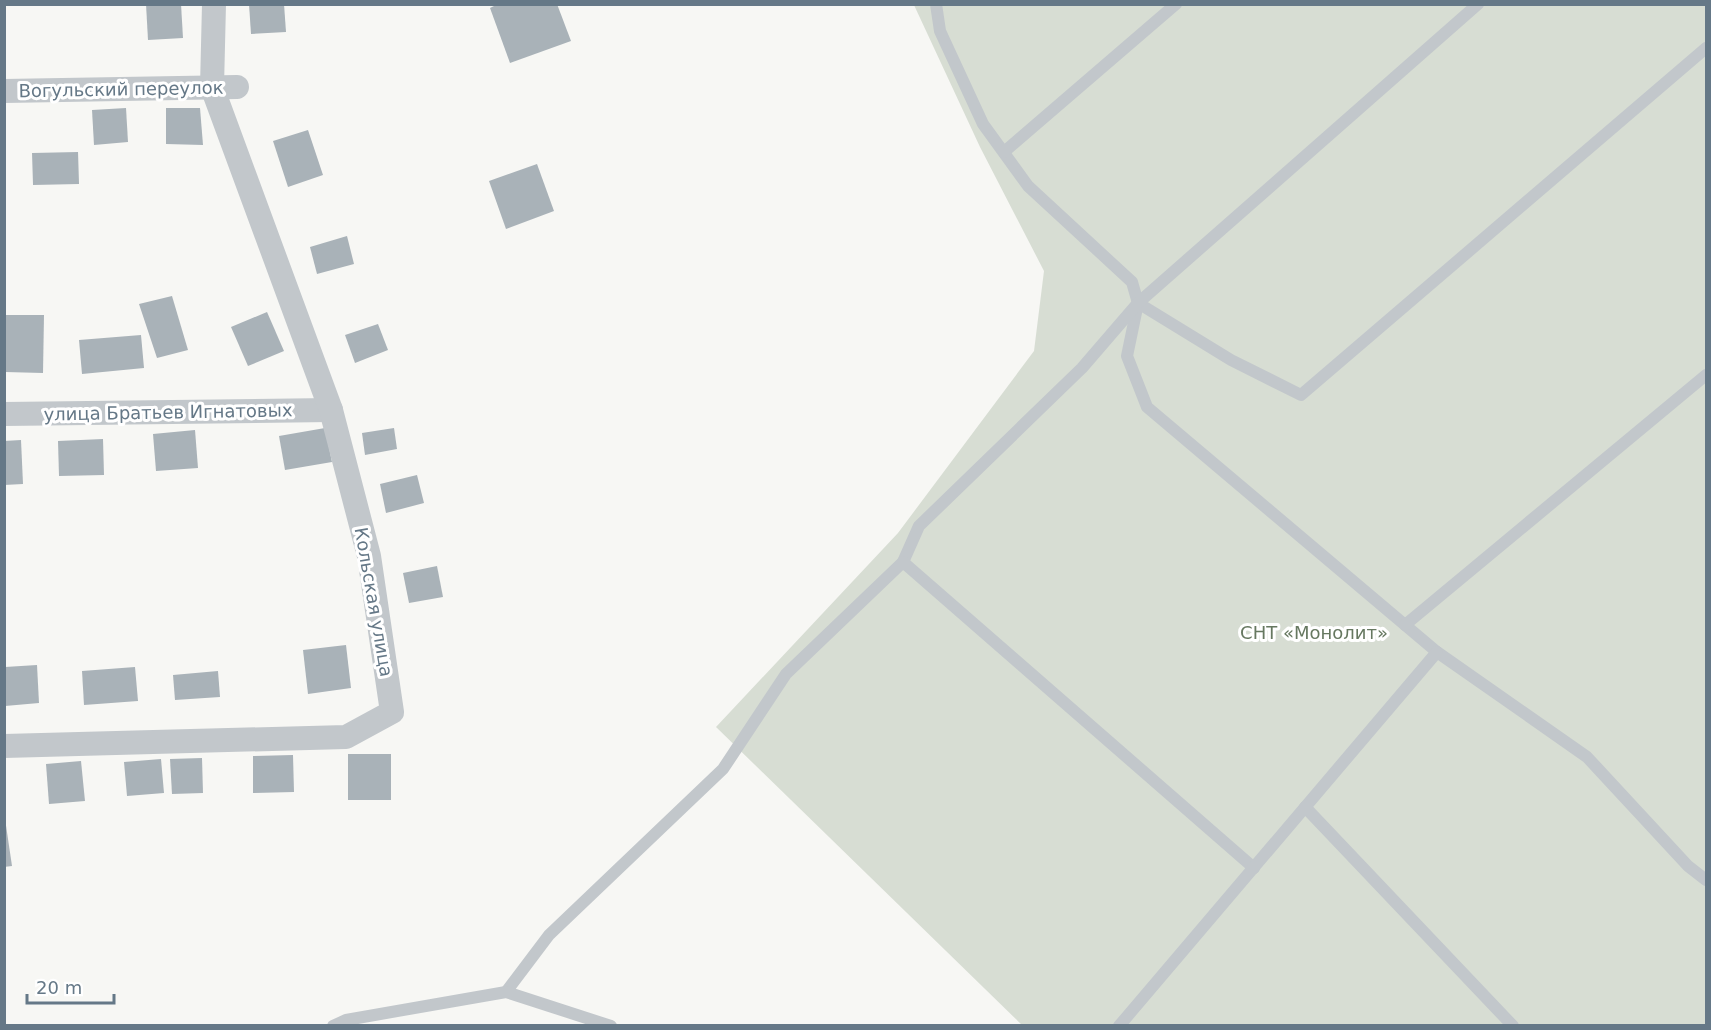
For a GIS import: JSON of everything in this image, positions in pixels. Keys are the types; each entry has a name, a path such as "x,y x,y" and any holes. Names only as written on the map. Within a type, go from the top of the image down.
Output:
{"street":[{"path":"212,87 214,4"},
{"name":"Кольская улица","path":"4,746 346,737 392,712 369,556 331,410 212,87"},
{"name":"Вогульский переулок","path":"4,91 237,87"},
{"name":"улица Братьев Игнатовых","path":"4,414 331,410"}],"lane":[{"path":"936,4 940,31 983,124 1028,186 1132,282 1137,303 1127,356 1147,407 1437,652 1587,757 1688,866 1707,880"},
{"path":"1004,152 1176,4"},
{"path":"506,992 549,935 723,769 786,674 903,562 919,526 1082,368 1137,303 1478,4"},
{"path":"1137,303 1231,360 1301,395 1707,48"},
{"path":"1405,625 1707,375"},
{"path":"903,562 1254,867"},
{"path":"1123,1024 1437,652"},
{"path":"1305,807 1513,1026"},
{"path":"333,1026 346,1020 506,992 611,1026"}],"green space":[{"name":"СНТ «Монолит»","path":"914,5 1706,5 1706,1025 1022,1025 716,727 898,533 1034,351 1044,271 980,147"}],"building":[{"path":"146,4 181,4 183,38 148,40"},
{"path":"249,4 284,4 286,32 251,34"},
{"path":"498,4 557,4 571,41 510,63 490,8"},
{"path":"126,108 128,142 94,145 92,110"},
{"path":"166,108 200,108 203,145 166,144"},
{"path":"308,130 323,175 288,187 273,141"},
{"path":"78,152 79,184 33,185 32,153"},
{"path":"537,164 554,211 506,229 489,181"},
{"path":"347,236 354,264 317,274 310,247"},
{"path":"172,296 188,350 157,358 139,304"},
{"path":"267,312 284,351 248,366 231,327"},
{"path":"6,315 44,315 43,373 5,372"},
{"path":"378,324 388,350 355,363 345,335"},
{"path":"141,335 144,368 82,374 79,340"},
{"path":"325,428 332,462 285,470 279,436"},
{"path":"394,428 397,449 365,455 362,433"},
{"path":"195,430 198,468 156,471 153,434"},
{"path":"103,439 104,475 59,476 58,441"},
{"path":"21,440 23,484 4,485 4,441"},
{"path":"417,475 424,503 386,513 380,484"},
{"path":"437,566 443,597 409,603 403,573"},
{"path":"346,645 351,688 308,694 303,650"},
{"path":"37,665 39,703 5,706 5,667"},
{"path":"135,667 138,701 84,705 82,671"},
{"path":"218,671 220,697 175,700 173,675"},
{"path":"348,754 391,754 391,800 348,800"},
{"path":"293,755 294,792 253,793 253,756"},
{"path":"202,758 203,793 172,794 170,759"},
{"path":"161,759 164,793 127,796 124,762"},
{"path":"81,761 85,801 49,804 46,764"},
{"path":"4,812 12,866 4,867"}]}
